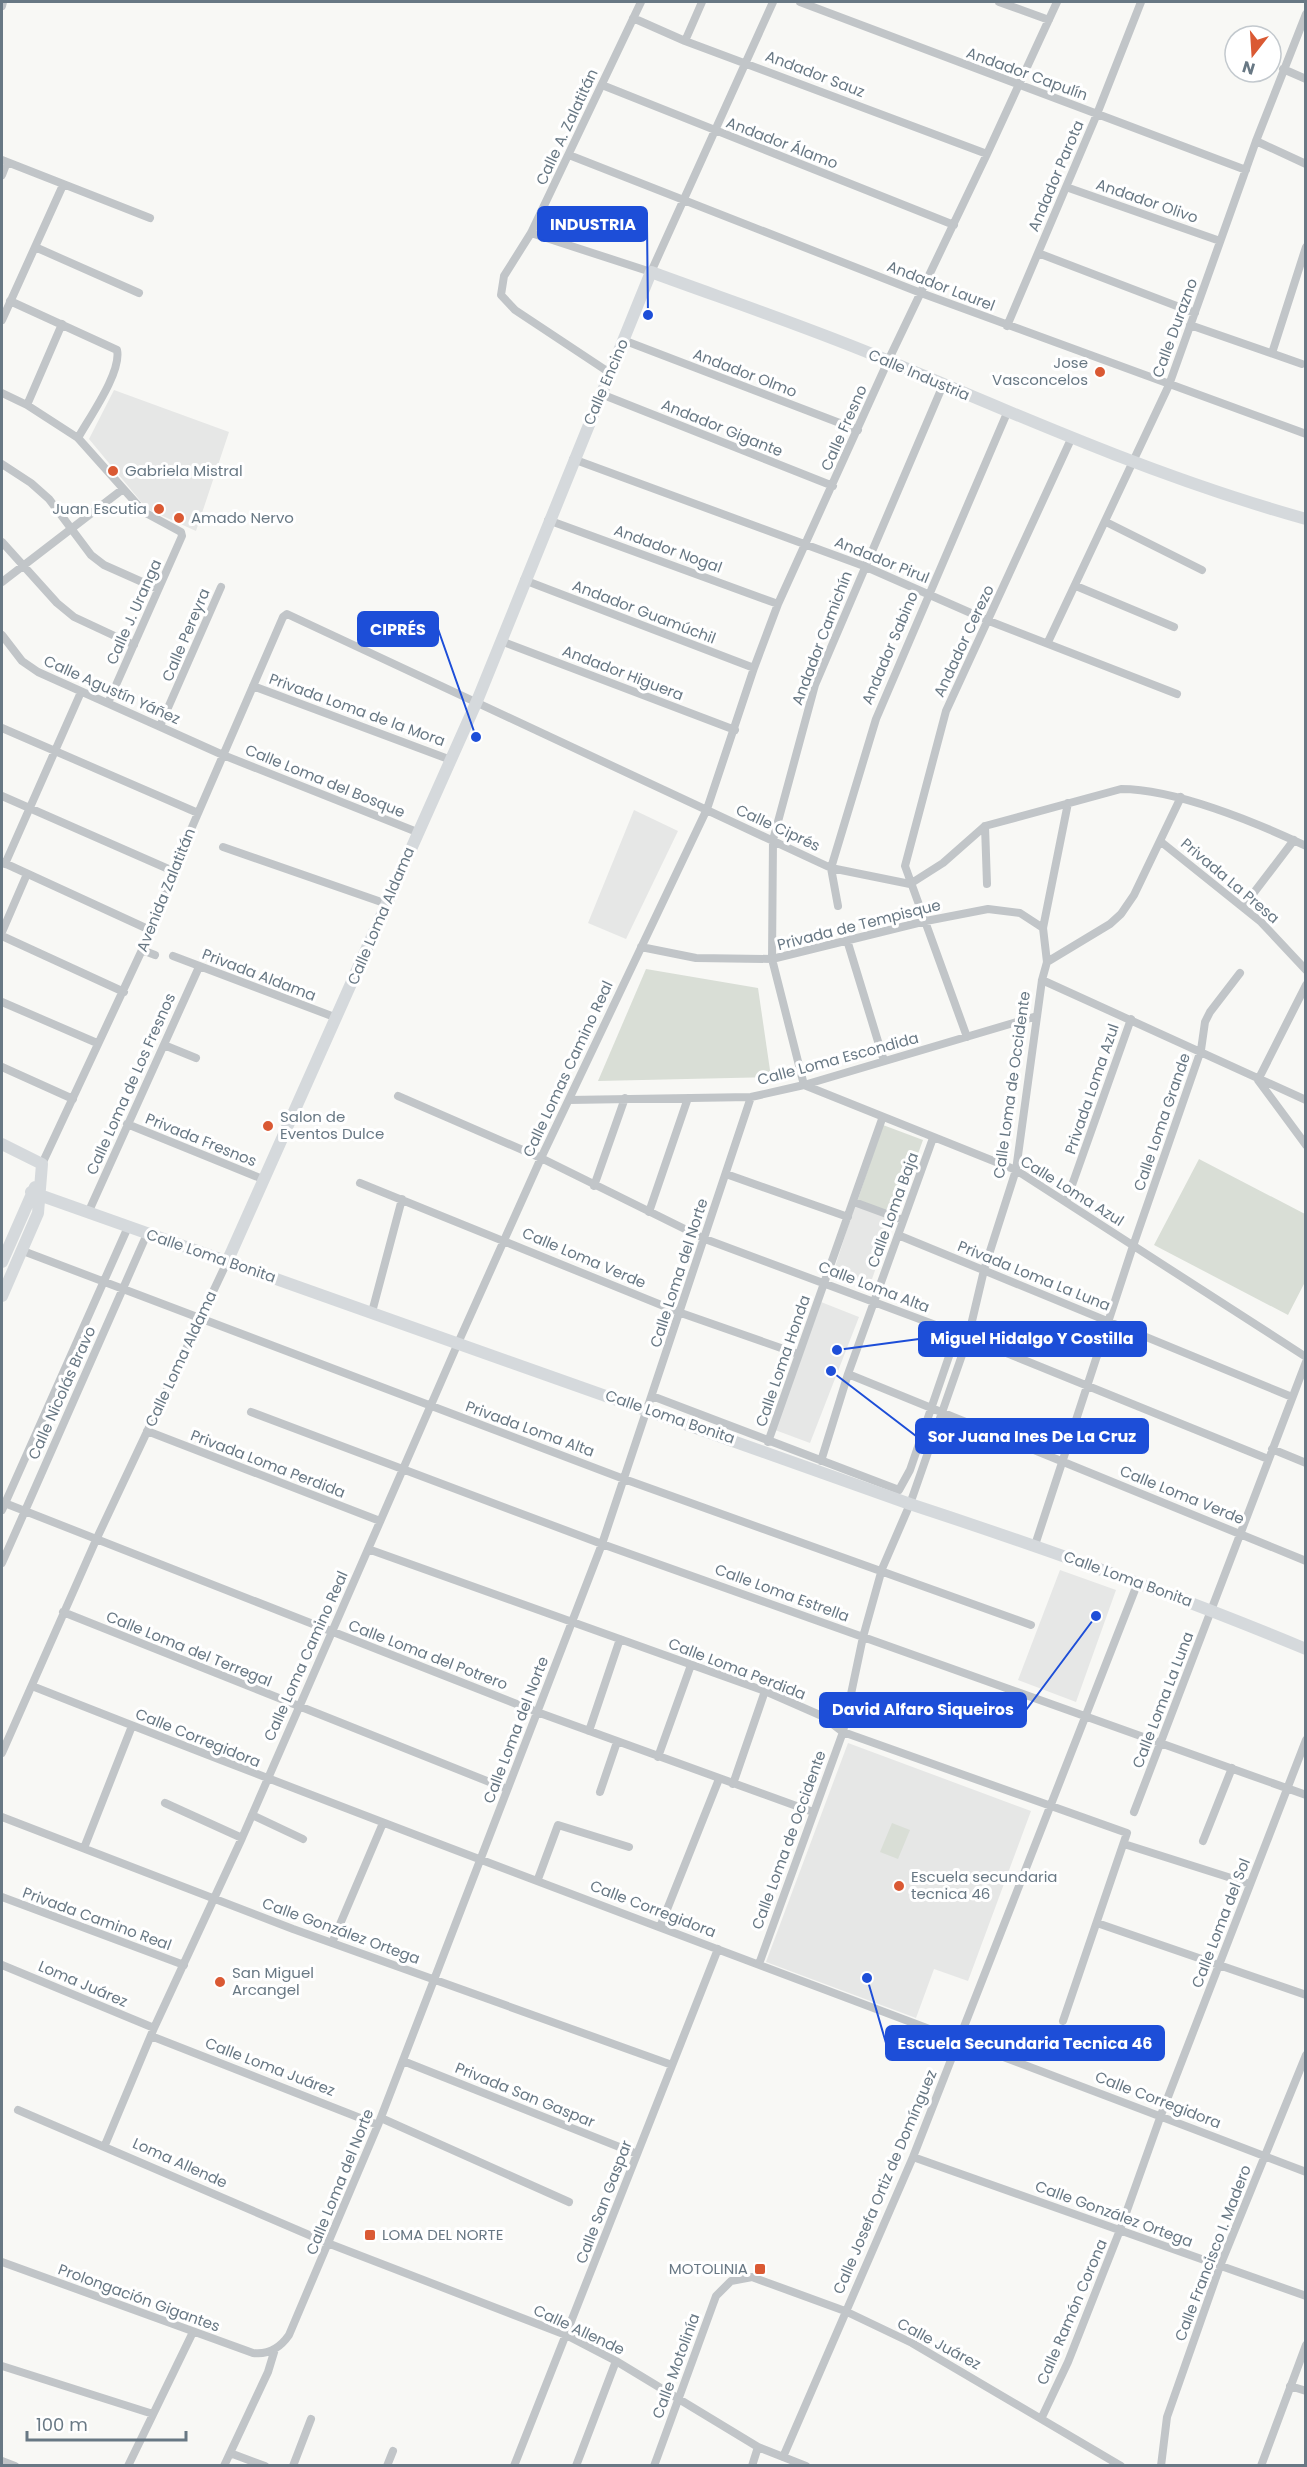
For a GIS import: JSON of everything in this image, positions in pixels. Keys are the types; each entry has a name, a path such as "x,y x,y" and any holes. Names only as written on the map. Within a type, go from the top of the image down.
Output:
{"street":[{"path":"2,6 3,2"},
{"name":"Calle A. Zalatitán","path":"610,373 515,310 501,295 504,276 531,233 641,2"},
{"path":"685,41 702,2"},
{"name":"Calle Encino","path":"477,701 548,520 651,272 773,2"},
{"name":"Andador Capulín","path":"800,2 1246,170"},
{"path":"999,2 1048,20"},
{"name":"Calle Fresno","path":"706,808 778,604 888,361 1057,2"},
{"name":"Andador Parota","path":"1007,326 1097,114 1141,2"},
{"name":"Calle Durazno","path":"1283,69 1305,14"},
{"name":"Andador Sauz","path":"633,18 685,41 987,154"},
{"path":"1283,69 1305,79"},
{"name":"Calle Durazno","path":"1048,642 1169,385 1277,84"},
{"name":"Andador Álamo","path":"602,85 954,225"},
{"path":"1256,141 1305,164"},
{"name":"Andador Laurel","path":"569,155 1007,326 1305,434"},
{"path":"2,175 4,161 150,218"},
{"path":"2,320 63,185"},
{"name":"Andador Olivo","path":"1066,187 1220,241"},
{"name":"Calle Industria","path":"531,233 651,272 888,361 1006,413 1247,502 1305,519"},
{"path":"35,247 139,294"},
{"path":"1272,354 1305,247"},
{"path":"1038,253 1195,313"},
{"path":"10,301 117,350 119,357 106,389 78,438"},
{"path":"27,405 62,324"},
{"path":"1190,325 1302,364"},
{"name":"Andador Olmo","path":"623,340 858,430"},
{"name":"Andador Camichín","path":"804,1085 772,959 773,840 815,685 943,385"},
{"path":"2,393 27,405 78,438 123,489 2,582"},
{"name":"Andador Gigante","path":"601,394 833,486"},
{"name":"Andador Sabino","path":"831,868 876,719 1006,413"},
{"name":"Andador Cerezo","path":"910,884 905,866 946,711 1072,437"},
{"name":"Andador Pirul","path":"573,459 864,566 989,621 1177,694"},
{"path":"2,464 31,483 72,528 91,555 104,566 158,590"},
{"name":"Calle J. Uranga","path":"108,703 181,532 144,512 123,489"},
{"name":"Andador Nogal","path":"548,520 778,604"},
{"path":"1106,522 1202,570"},
{"path":"2,542 57,603 74,617 134,645"},
{"name":"Andador Guamúchil","path":"524,580 754,668"},
{"path":"1076,586 1174,627"},
{"name":"Calle Pereyra","path":"160,726 221,587"},
{"name":"Calle Ciprés","path":"287,614 831,868 910,884"},
{"name":"Avenida Zalatitán","path":"42,1164 97,1043 124,992 223,755 283,617 287,614"},
{"name":"Calle Agustín Yáñez","path":"2,635 22,661 38,672 223,755"},
{"name":"Andador Higuera","path":"501,641 735,730"},
{"name":"Privada Loma de la Mora","path":"253,686 451,760"},
{"path":"81,692 30,809 3,863 150,930"},
{"name":"Calle Loma Aldama","path":"2,1753 96,1540 266,1180 417,832 477,701"},
{"path":"2,728 198,813"},
{"name":"Calle Loma del Bosque","path":"223,755 417,832"},
{"path":"967,1037 926,921 910,884 943,863 985,826 1120,789 1141,789 1181,797 1305,846"},
{"path":"2,796 173,871"},
{"path":"1047,962 1110,924 1121,914 1181,797"},
{"name":"Calle Loma de Occidente","path":"759,1964 843,1732 863,1637 882,1569 910,1503 968,1338 984,1270 1016,1170 1041,980 1047,962 1043,928 1068,803"},
{"name":"Calle Lomas Camino Real","path":"458,1343 541,1158 706,808"},
{"path":"985,826 987,884"},
{"name":"Privada La Presa","path":"1160,840 1262,922 1305,970"},
{"path":"1243,907 1294,840"},
{"path":"223,847 387,904"},
{"path":"831,868 838,906"},
{"path":"27,874 2,934 124,992"},
{"name":"Privada de Tempisque","path":"641,947 696,958 772,959 926,921 988,909 1020,913 1043,928"},
{"path":"847,940 884,1061"},
{"path":"142,950 155,955"},
{"name":"Privada Aldama","path":"172,956 337,1018"},
{"name":"Calle Loma de Los Fresnos","path":"88,1213 199,967"},
{"name":"Calle Loma Grande","path":"1035,1545 1133,1246 1201,1050 1205,1022 1240,973"},
{"path":"1041,980 1201,1050 1258,1080 1305,1100"},
{"path":"1258,1080 1305,985"},
{"path":"2,1002 97,1043"},
{"name":"Calle Loma Escondida","path":"569,1100 751,1097 804,1085 1037,1016"},
{"name":"Privada Loma Azul","path":"1066,1202 1131,1019"},
{"path":"164,1045 196,1058"},
{"path":"2,1067 73,1099"},
{"path":"1258,1080 1305,1145"},
{"name":"Calle Loma Azul","path":"804,1085 882,1119 1016,1170 1305,1357"},
{"path":"398,1096 541,1158"},
{"name":"Calle Loma del Norte","path":"271,2352 284,2343 295,2324 330,2244 380,2121 602,1544 751,1097"},
{"path":"594,1186 625,1098"},
{"path":"648,1212 688,1098"},
{"name":"Calle Loma Honda","path":"768,1442 882,1119"},
{"name":"Privada Fresnos","path":"127,1124 266,1180"},
{"name":"Calle Loma Baja","path":"821,1461 848,1374 933,1138"},
{"path":"2,1144 42,1164 37,1189 38,1213 2,1296"},
{"name":"Calle Loma Alta","path":"541,1158 705,1239 957,1333 1268,1459"},
{"path":"726,1174 848,1217"},
{"name":"Calle Loma Verde","path":"360,1183 681,1312 798,1354"},
{"path":"2,1262 37,1189"},
{"name":"Calle Loma Bonita","path":"37,1189 88,1213 1138,1582 1212,1610 1305,1650"},
{"path":"372,1312 402,1199"},
{"path":"854,1202 903,1220"},
{"name":"Calle Nicolás Bravo","path":"2,1505 128,1227"},
{"name":"Calle Nicolás Bravo","path":"2,1563 147,1234"},
{"name":"Privada Loma La Luna","path":"898,1235 1292,1396"},
{"name":"Privada Loma Alta","path":"22,1251 624,1479 882,1569 1031,1625"},
{"path":"652,1396 893,1489 902,1489 957,1333"},
{"name":"Calle Loma Camino Real","path":"105,2145 152,2032 242,1838 458,1343"},
{"name":"Calle Loma La Luna","path":"1134,1812 1305,1362"},
{"name":"Calle Loma Verde","path":"848,1374 1305,1561"},
{"name":"Calle Loma Estrella","path":"251,1412 602,1544 1162,1742 1305,1795"},
{"name":"Privada Loma Perdida","path":"147,1431 380,1521"},
{"path":"1272,1449 1305,1463"},
{"name":"Calle Loma del Potrero","path":"2,1505 24,1511 537,1712 813,1812"},
{"name":"Calle Loma Perdida","path":"368,1549 765,1691 822,1716 843,1732 1050,1808 1127,1833 1124,1844"},
{"name":"Calle Josefa Ortiz de Domínguez","path":"783,2457 913,2157 1050,1808 1083,1715 1138,1582"},
{"name":"Calle Loma del Terregal","path":"63,1612 507,1789"},
{"path":"589,1731 620,1639"},
{"path":"658,1757 691,1665"},
{"name":"Calle Corregidora","path":"32,1686 267,1780 538,1879 960,2041 1161,2115 1305,2172"},
{"path":"733,1784 765,1691"},
{"path":"84,1848 132,1726"},
{"name":"Calle Loma del Sol","path":"1161,2115 1305,1740"},
{"path":"600,1792 617,1742"},
{"path":"1203,1841 1232,1768"},
{"path":"660,1927 718,1779"},
{"path":"165,1803 242,1838"},
{"path":"252,1815 303,1839"},
{"name":"Calle González Ortega","path":"2,1817 332,1942 672,2065"},
{"path":"332,1942 382,1823"},
{"path":"538,1879 558,1825 629,1847"},
{"path":"1063,2021 1124,1844 1250,1884"},
{"name":"Privada Camino Real","path":"2,1898 184,1965"},
{"path":"1097,1923 1305,1995"},
{"name":"Calle San Gaspar","path":"514,2466 718,1949"},
{"name":"Loma Juárez","path":"2,1965 152,2032"},
{"name":"Calle Loma Juárez","path":"152,2032 380,2121 569,2202"},
{"name":"Calle Francisco I. Madero","path":"1161,2466 1167,2416 1220,2266 1305,2055"},
{"name":"Privada San Gaspar","path":"403,2061 637,2154"},
{"name":"Loma Allende","path":"18,2110 105,2145 330,2244"},
{"name":"Calle Ramón Corona","path":"1042,2417 1068,2362 1120,2230 1161,2115"},
{"name":"Calle González Ortega","path":"913,2157 1305,2296"},
{"name":"Calle Allende","path":"330,2244 566,2335 616,2361 759,2447 806,2466"},
{"name":"Prolongación Gigantes","path":"2,2262 253,2353 271,2352"},
{"name":"Calle Juárez","path":"731,2281 752,2277 845,2311 912,2343 1042,2417 1121,2466"},
{"name":"Calle Motolinía","path":"654,2466 677,2397 716,2296 731,2281"},
{"path":"128,2466 193,2332"},
{"path":"1261,2466 1305,2345"},
{"path":"224,2466 268,2372 271,2352"},
{"path":"576,2466 616,2361"},
{"path":"2,2366 153,2414"},
{"path":"1290,2386 1305,2391"},
{"path":"293,2466 311,2419"},
{"path":"752,2466 759,2447"},
{"path":"387,2466 393,2451"},
{"path":"230,2453 265,2466"},
{"path":"2,2461 15,2466"}],"shaded area":[{"path":"114,390 229,432 196,531 147,509 89,439"},
{"path":"634,810 678,831 626,939 588,923"},
{"path":"646,969 758,988 771,1077 598,1081"},
{"path":"883,1125 923,1140 896,1215 857,1202"},
{"path":"1199,1159 1305,1214 1305,1282 1288,1315 1154,1245"},
{"path":"855,1205 893,1218 870,1285 833,1273"},
{"path":"821,1302 859,1317 810,1443 775,1430"},
{"path":"1060,1570 1116,1590 1076,1702 1018,1680"},
{"name":"Escuela secundaria tecnica 46","path":"848,1743 1031,1811 968,1981 934,1969 916,2018 766,1962"},
{"path":"892,1823 910,1830 898,1859 880,1852"}],"place":[{"name":"INDUSTRIA","path":"648,315"},
{"name":"Jose Vasconcelos","path":"1100,372"},
{"name":"Gabriela Mistral","path":"113,471"},
{"name":"Juan Escutia","path":"159,509"},
{"name":"Amado Nervo","path":"179,518"},
{"name":"CIPRÉS","path":"476,737"},
{"name":"Salon de Eventos Dulce","path":"268,1126"},
{"name":"Miguel Hidalgo Y Costilla","path":"837,1350"},
{"name":"Sor Juana Ines De La Cruz","path":"831,1371"},
{"name":"David Alfaro Siqueiros","path":"1096,1616"},
{"name":"Escuela secundaria tecnica 46","path":"899,1886"},
{"name":"Escuela Secundaria Tecnica 46","path":"867,1978"},
{"name":"San Miguel Arcangel","path":"220,1982"},
{"name":"LOMA DEL NORTE","path":"370,2235"},
{"name":"MOTOLINIA","path":"760,2269"}]}
